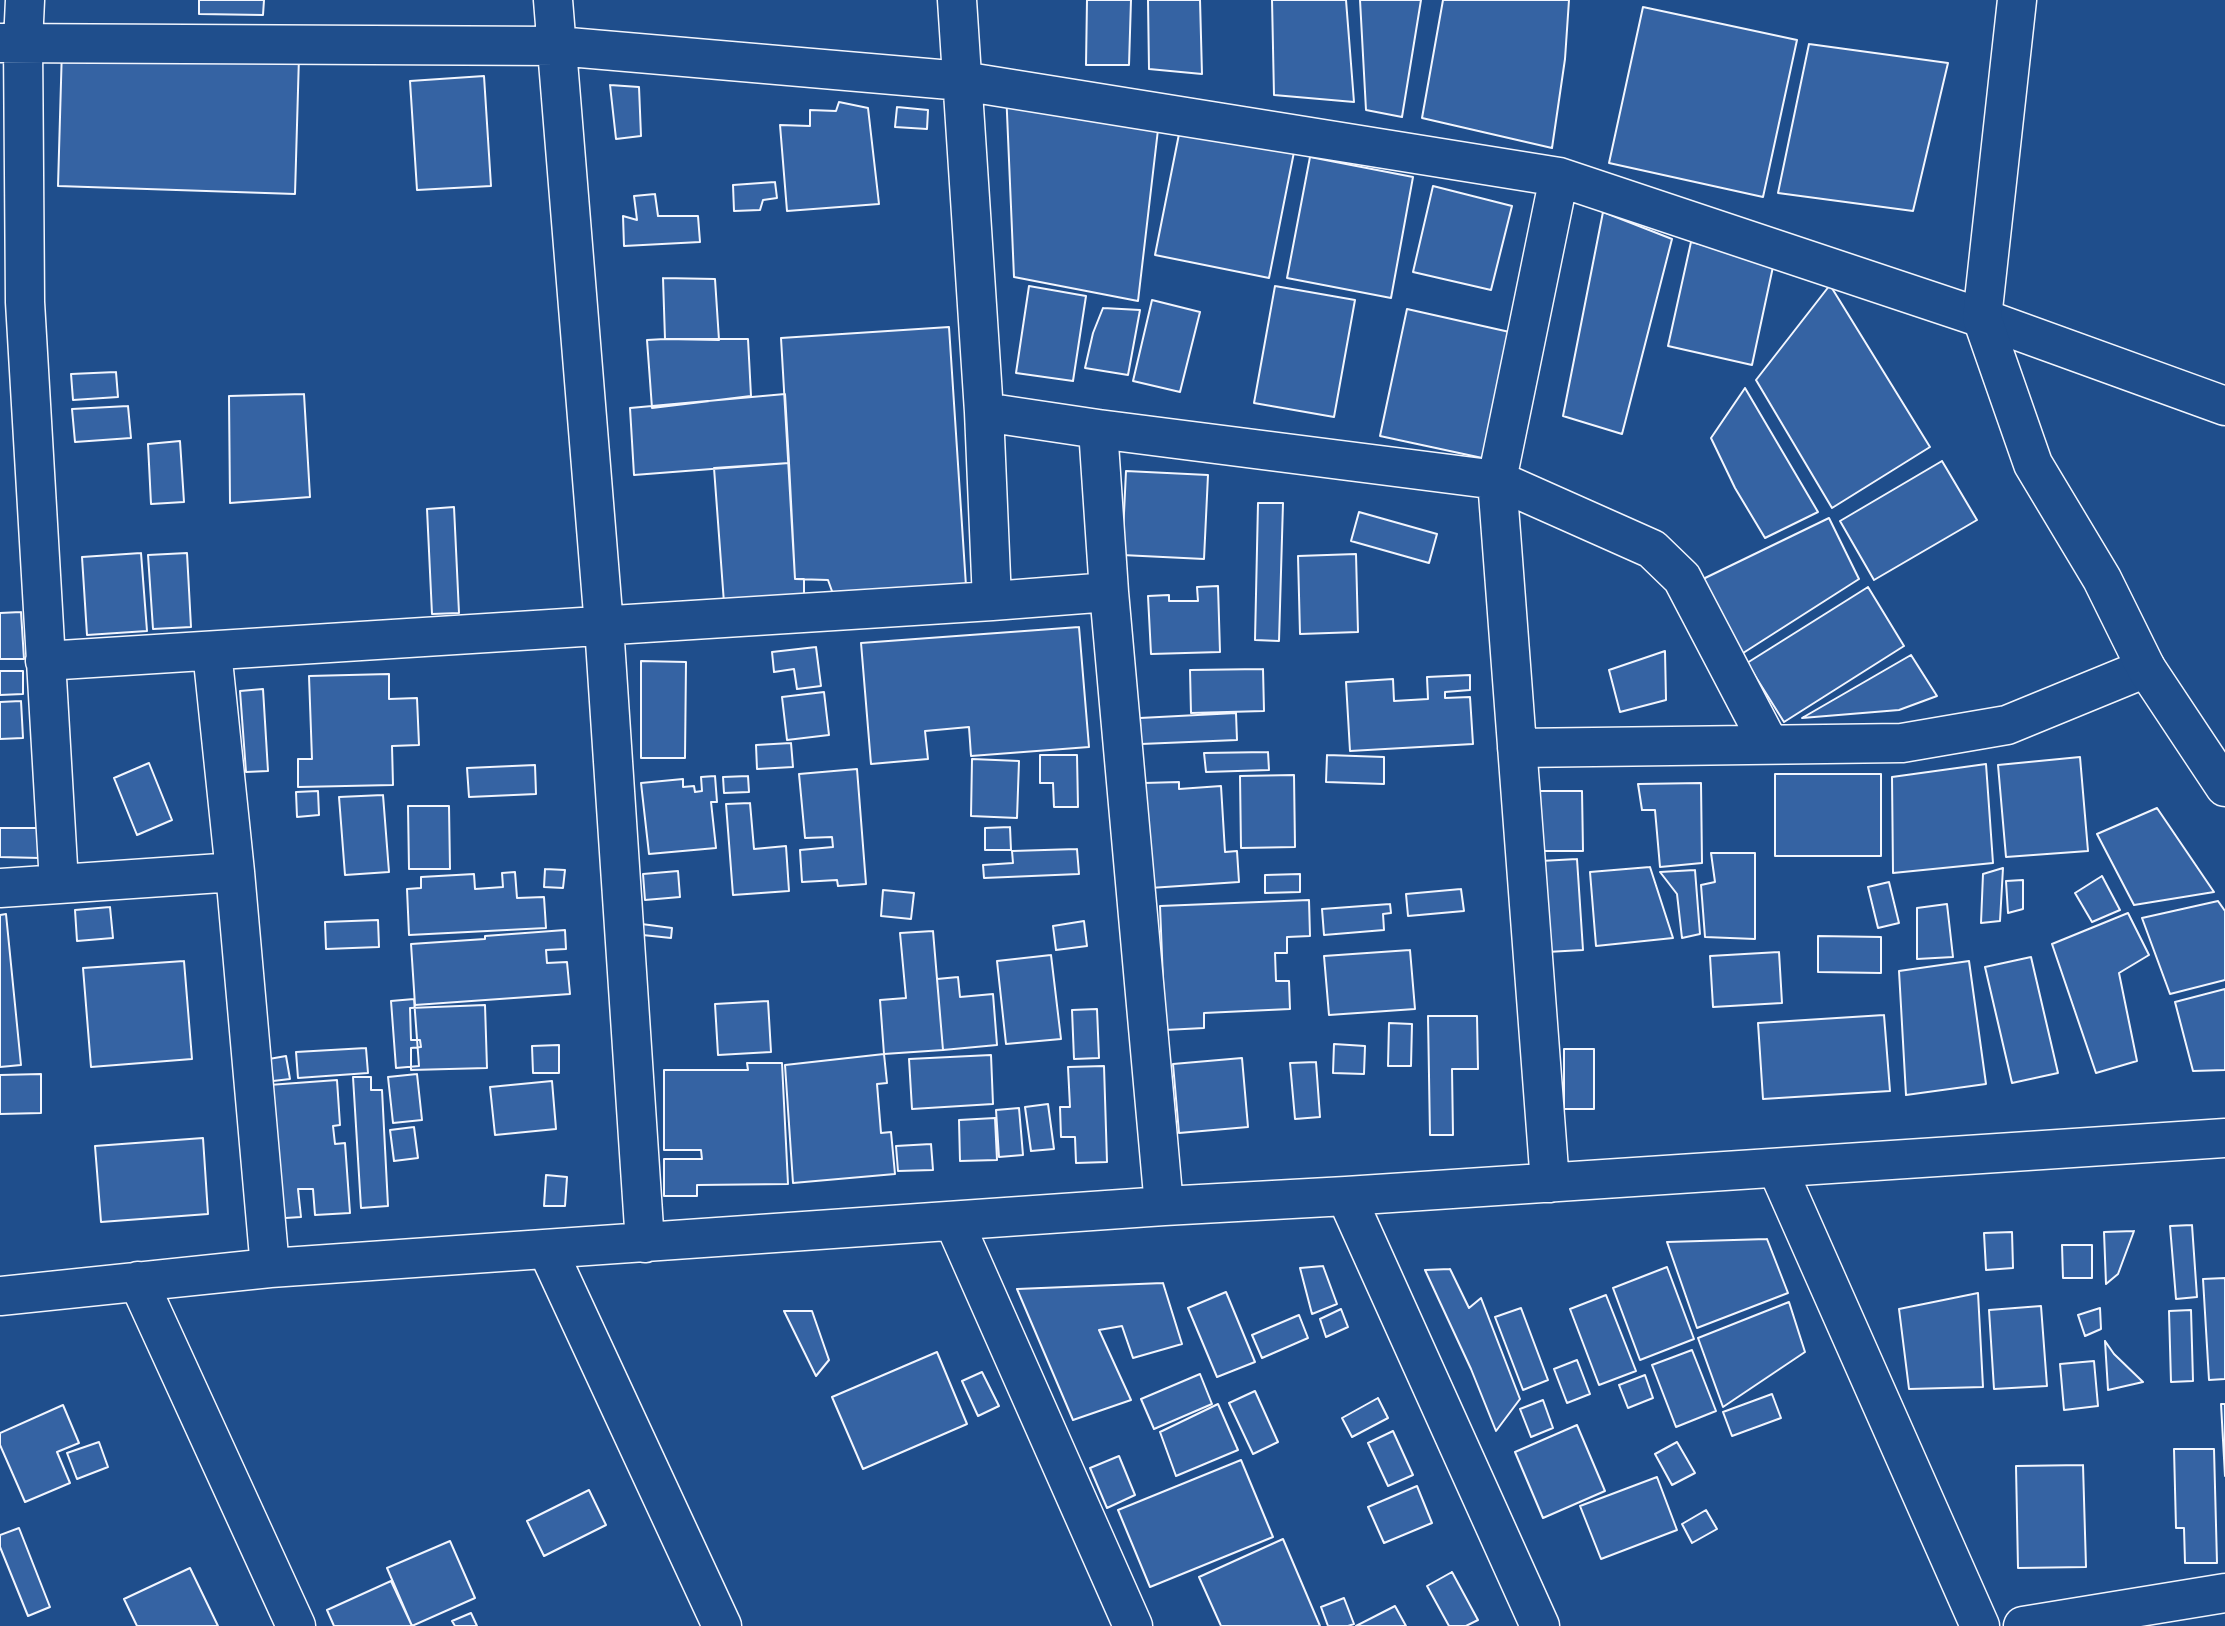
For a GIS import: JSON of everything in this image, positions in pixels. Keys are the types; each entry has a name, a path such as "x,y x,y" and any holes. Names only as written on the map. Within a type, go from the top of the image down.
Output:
{"street":[{"path":"25,0 11,43 59,883"},
{"path":"553,0 604,626 645,1243"},
{"path":"957,0 984,412 992,601"},
{"path":"2017,0 1982,318 2033,464 2102,579 2146,667 2225,787"},
{"path":"11,43 557,46 962,81 1559,177 1982,318 2225,406"},
{"path":"1550,1183 1497,480 1559,177"},
{"path":"984,412 1497,480 1652,549 1682,578 1769,744"},
{"path":"1098,429 1164,1206"},
{"path":"45,661 1110,592"},
{"path":"212,651 271,1268"},
{"path":"1517,748 1902,743 2007,725 2146,667"},
{"path":"0,888 234,872"},
{"path":"0,1296 271,1268 1164,1206 2225,1138"},
{"path":"1777,1168 1980,1626"},
{"path":"1346,1196 1540,1626"},
{"path":"954,1222 1133,1626"},
{"path":"547,1250 722,1626"},
{"path":"138,1281 296,1626"},
{"path":"2023,1626 2225,1593"}],"building":[{"path":"199,0 264,0 263,15 199,14"},
{"path":"1087,0 1131,0 1129,65 1086,65"},
{"path":"1148,0 1200,0 1202,74 1149,69"},
{"path":"1272,0 1346,0 1354,102 1274,95"},
{"path":"1360,0 1421,0 1402,117 1366,110"},
{"path":"1443,0 1569,0 1565,59 1552,148 1422,118"},
{"path":"1643,7 1797,40 1763,197 1609,163"},
{"path":"1809,44 1948,63 1913,211 1778,193"},
{"path":"62,48 299,56 295,194 58,186"},
{"path":"484,76 491,186 417,190 410,81"},
{"path":"610,85 639,87 641,136 616,139"},
{"path":"1006,90 1159,121 1138,301 1014,277"},
{"path":"839,102 868,108 879,204 787,211 780,125 810,126 810,110 836,111"},
{"path":"897,107 928,110 927,129 895,127"},
{"path":"1181,124 1295,147 1269,278 1155,255"},
{"path":"1310,157 1413,177 1391,298 1287,278"},
{"path":"775,182 777,198 763,200 760,210 734,211 733,185"},
{"path":"1433,186 1512,206 1491,290 1413,272"},
{"path":"655,194 658,216 698,216 700,242 624,246 623,216 637,220 634,196"},
{"path":"1603,212 1672,239 1622,434 1563,416"},
{"path":"1691,242 1774,262 1752,365 1668,346"},
{"path":"663,278 715,279 719,340 665,339"},
{"path":"1830,285 1930,447 1832,508 1756,380"},
{"path":"1029,286 1086,296 1073,381 1016,373"},
{"path":"1275,286 1355,300 1334,417 1254,403"},
{"path":"1152,300 1200,312 1180,392 1133,381"},
{"path":"1103,308 1140,310 1128,375 1085,368 1093,333"},
{"path":"1407,309 1514,333 1487,459 1380,436"},
{"path":"949,327 966,586 833,594 828,580 795,579 781,338"},
{"path":"748,339 751,396 652,408 647,340"},
{"path":"116,372 118,397 73,400 71,374"},
{"path":"1745,388 1818,512 1765,538 1735,488 1711,438"},
{"path":"304,394 310,497 230,503 229,396"},
{"path":"785,394 789,463 634,475 630,408"},
{"path":"128,406 131,438 75,442 72,409"},
{"path":"180,441 184,502 151,504 148,444"},
{"path":"1942,461 1977,520 1874,580 1840,521"},
{"path":"789,463 795,579 804,579 804,594 724,603 714,468"},
{"path":"1126,471 1208,475 1204,559 1122,555"},
{"path":"1258,503 1283,503 1279,641 1255,640"},
{"path":"454,507 459,613 432,614 427,509"},
{"path":"1359,512 1437,534 1429,563 1351,541"},
{"path":"1829,518 1859,579 1740,655 1703,579"},
{"path":"141,553 147,631 87,635 82,557"},
{"path":"187,553 191,627 153,629 148,555"},
{"path":"1356,554 1358,632 1300,634 1298,556"},
{"path":"1218,586 1220,652 1151,654 1148,596 1169,595 1169,601 1198,601 1197,587"},
{"path":"1868,587 1904,646 1784,722 1747,663"},
{"path":"21,612 24,659 0,659 0,613"},
{"path":"1079,627 1089,747 971,756 969,727 925,731 928,759 871,764 861,643"},
{"path":"816,647 821,686 797,689 794,669 774,672 772,652"},
{"path":"1665,651 1666,700 1620,712 1609,670"},
{"path":"1911,655 1937,696 1899,710 1802,718"},
{"path":"641,661 686,662 685,758 641,758"},
{"path":"1263,669 1264,711 1191,713 1190,670"},
{"path":"0,671 23,671 23,694 0,695"},
{"path":"389,674 389,699 417,698 419,745 392,746 393,785 298,787 298,759 312,759 309,676"},
{"path":"1470,675 1470,690 1445,692 1445,698 1470,697 1473,744 1350,751 1346,682 1393,679 1394,701 1428,699 1427,677"},
{"path":"263,689 268,771 246,772 240,691"},
{"path":"824,692 829,735 787,740 782,697"},
{"path":"21,701 23,738 0,739 0,702"},
{"path":"1236,713 1237,740 1141,744 1140,718"},
{"path":"791,743 793,767 757,769 756,745"},
{"path":"1268,752 1269,770 1206,772 1204,753"},
{"path":"1040,755 1077,755 1078,807 1054,807 1053,783 1040,783"},
{"path":"1327,755 1384,757 1384,784 1326,782"},
{"path":"2080,757 2088,851 2006,857 1998,765"},
{"path":"972,759 1019,761 1017,818 971,816"},
{"path":"149,763 172,820 137,835 114,778"},
{"path":"1986,764 1993,863 1893,873 1892,777"},
{"path":"535,765 536,794 469,797 467,768"},
{"path":"857,769 866,884 838,886 837,880 802,882 800,850 833,847 832,837 805,838 799,774"},
{"path":"1775,774 1881,774 1881,856 1775,856"},
{"path":"1294,775 1295,847 1241,848 1240,776"},
{"path":"715,776 717,802 711,802 716,848 649,854 641,783 683,779 683,787 694,786 695,792 702,791 701,777"},
{"path":"748,776 749,792 724,793 723,777"},
{"path":"1179,782 1179,789 1221,786 1225,852 1237,851 1239,882 1150,888 1144,783"},
{"path":"1701,783 1702,863 1660,867 1655,810 1642,810 1638,784"},
{"path":"318,791 319,815 297,817 296,792"},
{"path":"1540,791 1582,791 1583,851 1541,851"},
{"path":"383,795 389,872 345,875 339,797"},
{"path":"750,803 754,849 786,846 789,891 733,895 726,804"},
{"path":"408,806 449,806 450,869 409,869"},
{"path":"2157,808 2214,892 2134,905 2097,834"},
{"path":"1010,827 1011,850 985,850 985,828"},
{"path":"0,828 39,828 39,858 0,857"},
{"path":"1077,849 1079,874 984,878 983,865 1013,863 1012,851"},
{"path":"1711,853 1755,853 1755,939 1705,937 1701,885 1715,882"},
{"path":"1577,859 1583,950 1547,952 1541,861"},
{"path":"1650,867 1673,938 1596,946 1590,872"},
{"path":"2003,868 2000,921 1981,923 1983,874"},
{"path":"545,869 565,870 563,888 544,887"},
{"path":"1695,870 1700,934 1682,938 1677,894 1660,872"},
{"path":"678,871 680,897 645,900 643,874"},
{"path":"515,872 517,898 544,897 546,928 409,935 407,889 421,888 421,877 474,874 475,889 503,887 502,873"},
{"path":"1300,874 1300,892 1265,893 1265,875"},
{"path":"2102,876 2120,910 2092,922 2075,893"},
{"path":"2023,880 2023,909 2008,913 2006,881"},
{"path":"1889,882 1899,923 1878,928 1868,887"},
{"path":"1461,889 1464,911 1408,916 1406,894"},
{"path":"883,890 914,893 911,919 881,916"},
{"path":"1309,900 1310,936 1287,937 1287,953 1275,953 1276,981 1289,981 1290,1009 1204,1013 1204,1028 1165,1030 1160,906"},
{"path":"2218,901 2225,911 2225,980 2170,994 2142,918"},
{"path":"1390,904 1391,913 1383,914 1384,930 1324,935 1322,909"},
{"path":"1947,904 1953,957 1917,959 1917,908"},
{"path":"110,907 113,938 77,941 75,910"},
{"path":"2128,913 2149,955 2119,973 2137,1061 2096,1073 2052,944"},
{"path":"6,914 21,1065 0,1067 0,915"},
{"path":"378,920 379,947 326,949 325,922"},
{"path":"1084,921 1087,946 1056,950 1053,926"},
{"path":"634,923 672,928 671,938 633,934"},
{"path":"565,930 566,949 546,950 547,963 567,962 570,994 415,1005 411,944"},
{"path":"933,931 943,1050 884,1054 880,1000 906,998 900,933"},
{"path":"1818,936 1881,937 1881,973 1818,972"},
{"path":"1410,950 1415,1009 1329,1015 1324,956"},
{"path":"1779,952 1782,1003 1713,1007 1710,956"},
{"path":"1051,955 1061,1039 1006,1044 997,961"},
{"path":"2031,957 2058,1073 2012,1083 1985,967"},
{"path":"184,961 192,1059 91,1067 83,968"},
{"path":"1969,961 1986,1084 1906,1095 1899,971"},
{"path":"958,977 960,997 993,994 997,1045 943,1050 937,979"},
{"path":"2225,989 2225,1070 2193,1071 2175,1002"},
{"path":"414,999 419,1066 396,1068 391,1001"},
{"path":"768,1001 771,1052 718,1055 715,1004"},
{"path":"485,1005 487,1068 411,1070 411,1048 421,1047 420,1040 411,1040 410,1008"},
{"path":"1097,1009 1099,1058 1074,1059 1072,1010"},
{"path":"1884,1015 1890,1091 1763,1099 1758,1023"},
{"path":"1428,1016 1477,1016 1478,1069 1452,1069 1453,1135 1430,1135"},
{"path":"1389,1023 1412,1024 1411,1066 1388,1066"},
{"path":"1334,1044 1365,1046 1364,1074 1333,1073"},
{"path":"559,1045 559,1073 533,1073 532,1046"},
{"path":"366,1048 368,1073 298,1078 296,1052"},
{"path":"1564,1049 1594,1049 1594,1109 1564,1109"},
{"path":"884,1054 887,1083 877,1084 881,1133 891,1132 895,1174 793,1183 785,1065"},
{"path":"991,1055 993,1104 912,1109 909,1059"},
{"path":"286,1056 290,1079 273,1081 269,1059"},
{"path":"1242,1058 1248,1127 1179,1133 1173,1064"},
{"path":"1316,1062 1320,1117 1295,1119 1290,1063"},
{"path":"747,1063 782,1063 788,1184 697,1185 697,1196 664,1196 664,1159 702,1159 701,1150 664,1150 664,1070 748,1070"},
{"path":"1104,1066 1107,1162 1076,1163 1075,1137 1061,1137 1060,1107 1070,1107 1068,1067"},
{"path":"41,1074 41,1113 0,1114 0,1075"},
{"path":"417,1074 422,1120 393,1123 388,1077"},
{"path":"353,1077 371,1077 371,1090 382,1090 388,1206 361,1208"},
{"path":"337,1080 340,1125 333,1126 335,1144 345,1143 350,1213 315,1215 313,1189 298,1189 301,1217 270,1219 269,1085"},
{"path":"552,1081 556,1129 495,1135 490,1087"},
{"path":"1048,1104 1054,1149 1031,1151 1025,1107"},
{"path":"1019,1108 1023,1155 999,1157 996,1110"},
{"path":"995,1118 997,1160 960,1161 959,1120"},
{"path":"414,1127 418,1158 394,1161 390,1130"},
{"path":"203,1138 208,1214 101,1222 95,1146"},
{"path":"931,1144 933,1170 898,1171 896,1146"},
{"path":"546,1175 567,1177 565,1206 544,1206"},
{"path":"2192,1225 2197,1297 2176,1299 2170,1226"},
{"path":"2134,1231 2118,1274 2106,1284 2104,1232"},
{"path":"2012,1232 2013,1268 1986,1270 1984,1233"},
{"path":"1767,1239 1788,1293 1697,1328 1667,1242"},
{"path":"2062,1245 2092,1245 2092,1278 2063,1278"},
{"path":"1323,1266 1337,1304 1312,1314 1300,1268"},
{"path":"1667,1267 1694,1339 1640,1360 1613,1288"},
{"path":"1450,1269 1469,1308 1481,1298 1520,1399 1496,1431 1471,1369 1425,1270"},
{"path":"2225,1278 2225,1379 2209,1380 2203,1279"},
{"path":"1163,1283 1182,1344 1133,1358 1122,1326 1099,1330 1131,1400 1073,1420 1017,1289"},
{"path":"1226,1292 1255,1362 1217,1377 1188,1308"},
{"path":"1978,1293 1983,1387 1909,1389 1899,1309"},
{"path":"1606,1295 1636,1371 1599,1385 1570,1309"},
{"path":"1789,1302 1805,1352 1723,1407 1698,1338"},
{"path":"2041,1306 2047,1386 1994,1389 1989,1310"},
{"path":"1521,1308 1548,1380 1523,1390 1495,1317"},
{"path":"2100,1308 2101,1329 2085,1336 2078,1315"},
{"path":"1341,1309 1348,1327 1326,1337 1320,1319"},
{"path":"2191,1310 2193,1381 2171,1382 2169,1311"},
{"path":"784,1311 812,1311 829,1360 816,1376"},
{"path":"1299,1315 1308,1338 1262,1358 1252,1335"},
{"path":"2105,1341 2114,1354 2143,1382 2108,1390"},
{"path":"1692,1350 1716,1411 1676,1427 1652,1365"},
{"path":"937,1352 967,1424 863,1469 832,1397"},
{"path":"1577,1360 1590,1394 1567,1403 1554,1369"},
{"path":"2094,1361 2098,1406 2064,1410 2060,1364"},
{"path":"982,1372 999,1406 978,1416 962,1381"},
{"path":"1200,1374 1212,1404 1154,1429 1141,1399"},
{"path":"1645,1375 1653,1398 1628,1408 1619,1385"},
{"path":"1255,1391 1278,1442 1253,1454 1229,1403"},
{"path":"1772,1394 1781,1418 1732,1436 1723,1412"},
{"path":"1378,1398 1388,1418 1352,1437 1342,1418"},
{"path":"1543,1400 1553,1428 1531,1437 1520,1409"},
{"path":"1218,1404 1238,1450 1176,1476 1160,1432"},
{"path":"2221,1404 2225,1404 2225,1476"},
{"path":"63,1405 79,1443 57,1452 70,1483 25,1502 0,1445 0,1433"},
{"path":"1577,1425 1605,1491 1543,1518 1515,1452"},
{"path":"1393,1431 1413,1475 1388,1486 1368,1443"},
{"path":"99,1442 108,1467 77,1479 67,1453"},
{"path":"1677,1442 1695,1473 1672,1485 1655,1454"},
{"path":"2174,1449 2214,1449 2217,1563 2185,1563 2184,1528 2176,1528"},
{"path":"1119,1456 1135,1495 1107,1508 1090,1468"},
{"path":"1241,1460 1273,1537 1150,1587 1118,1510"},
{"path":"2083,1465 2086,1567 2018,1568 2016,1466"},
{"path":"1657,1477 1677,1530 1601,1559 1580,1506"},
{"path":"1417,1486 1432,1523 1384,1543 1368,1507"},
{"path":"589,1490 606,1525 544,1556 527,1521"},
{"path":"1706,1510 1717,1529 1692,1543 1682,1524"},
{"path":"19,1528 50,1607 28,1616 0,1547 0,1535"},
{"path":"1283,1539 1320,1626 1221,1626 1199,1577"},
{"path":"450,1541 475,1598 412,1626 387,1568"},
{"path":"190,1568 218,1626 137,1626 124,1599"},
{"path":"1452,1572 1478,1620 1466,1626 1449,1626 1427,1586"},
{"path":"391,1581 412,1626 334,1626 327,1610"},
{"path":"1344,1598 1354,1624 1328,1626 1321,1607"},
{"path":"1395,1606 1406,1626 1356,1626"},
{"path":"471,1613 477,1626 455,1626 452,1621"}]}
